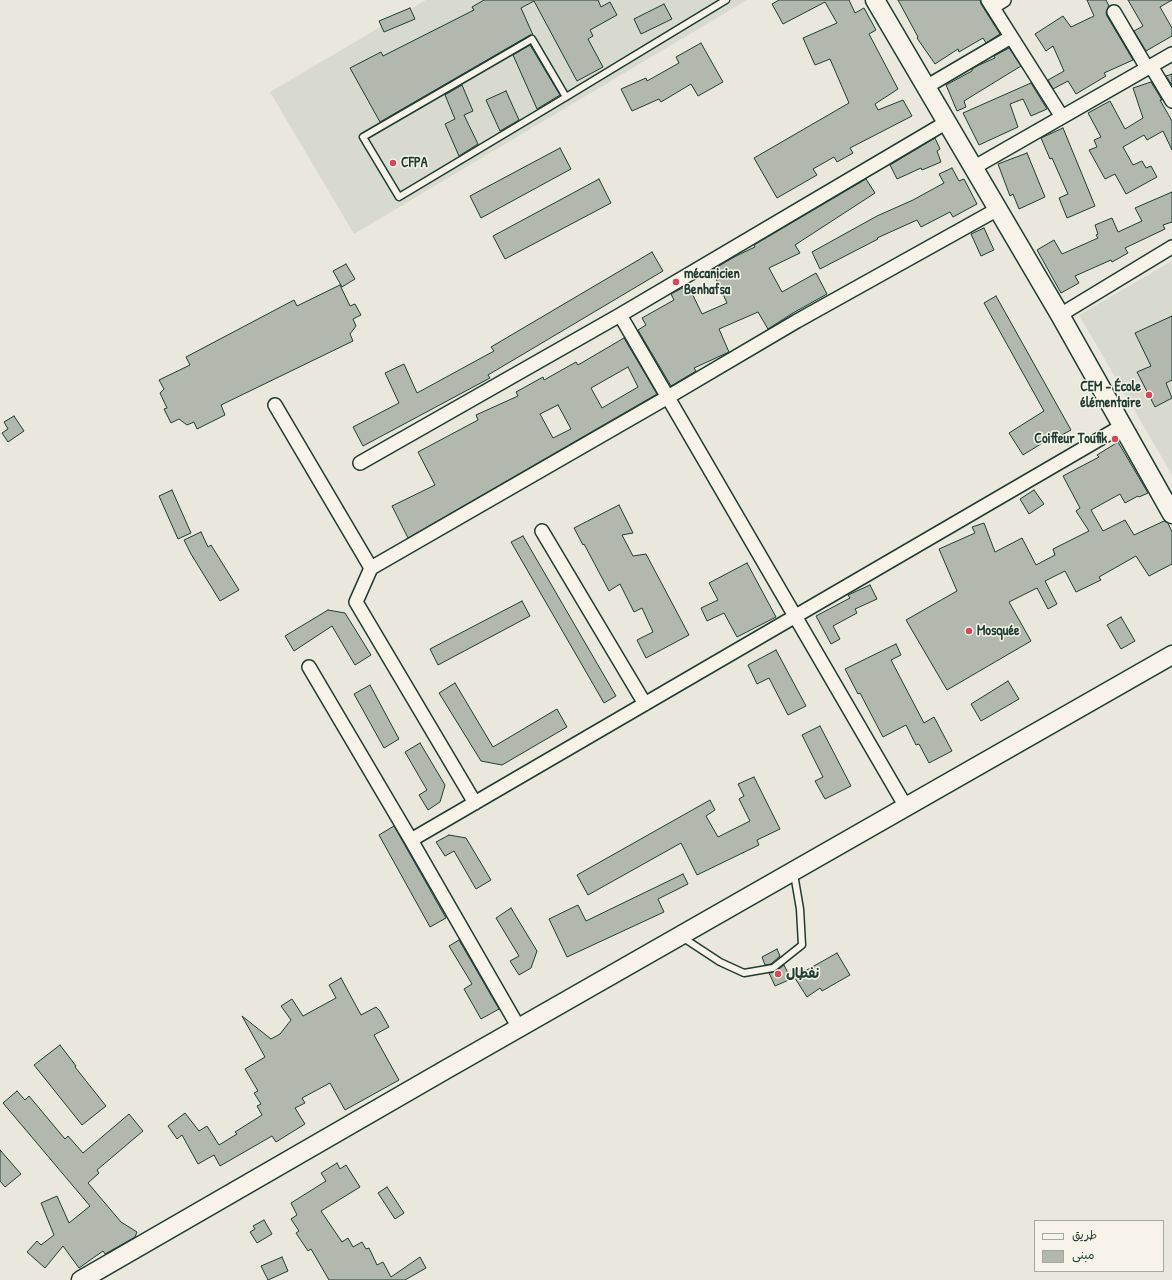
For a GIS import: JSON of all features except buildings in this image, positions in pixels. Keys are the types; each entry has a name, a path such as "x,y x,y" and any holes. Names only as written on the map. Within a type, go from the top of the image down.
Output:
{"main road":[{"path":"875,0 1060,315 1172,514"},
{"path":"81,1280 1172,655"}],"street":[{"path":"995,2 1011,37 1062,117"},
{"path":"1114,12 1172,101"},
{"path":"926,87 1011,37"},
{"path":"973,168 1172,54"},
{"path":"360,463 620,315 947,122"},
{"path":"475,803 356,602 371,568 668,398 797,321 998,209"},
{"path":"1060,315 1172,247"},
{"path":"620,315 906,807"},
{"path":"276,405 371,568"},
{"path":"411,840 1122,426"},
{"path":"542,531 645,704"},
{"path":"309,668 411,840 519,1028"}],"lane":[{"path":"566,97 532,39 363,137 398,197 566,97 726,0"},
{"path":"681,936 720,962 744,974 773,968 802,945 800,909 793,872"}],"shaded area":[{"name":"CFPA","path":"426,0 747,0 354,234 270,92"},
{"name":"CEM - École élémentaire","path":"1172,261 1172,475 1079,315"}],"place":[{"name":"CFPA","path":"393,163"},
{"name":"mécanicien Benhafsa","path":"676,282"},
{"name":"CEM - École élémentaire","path":"1149,395"},
{"name":"Coiffeur Toufik","path":"1115,439"},
{"name":"Mosquée","path":"969,631"},
{"name":"نفطال","path":"778,974"}]}
